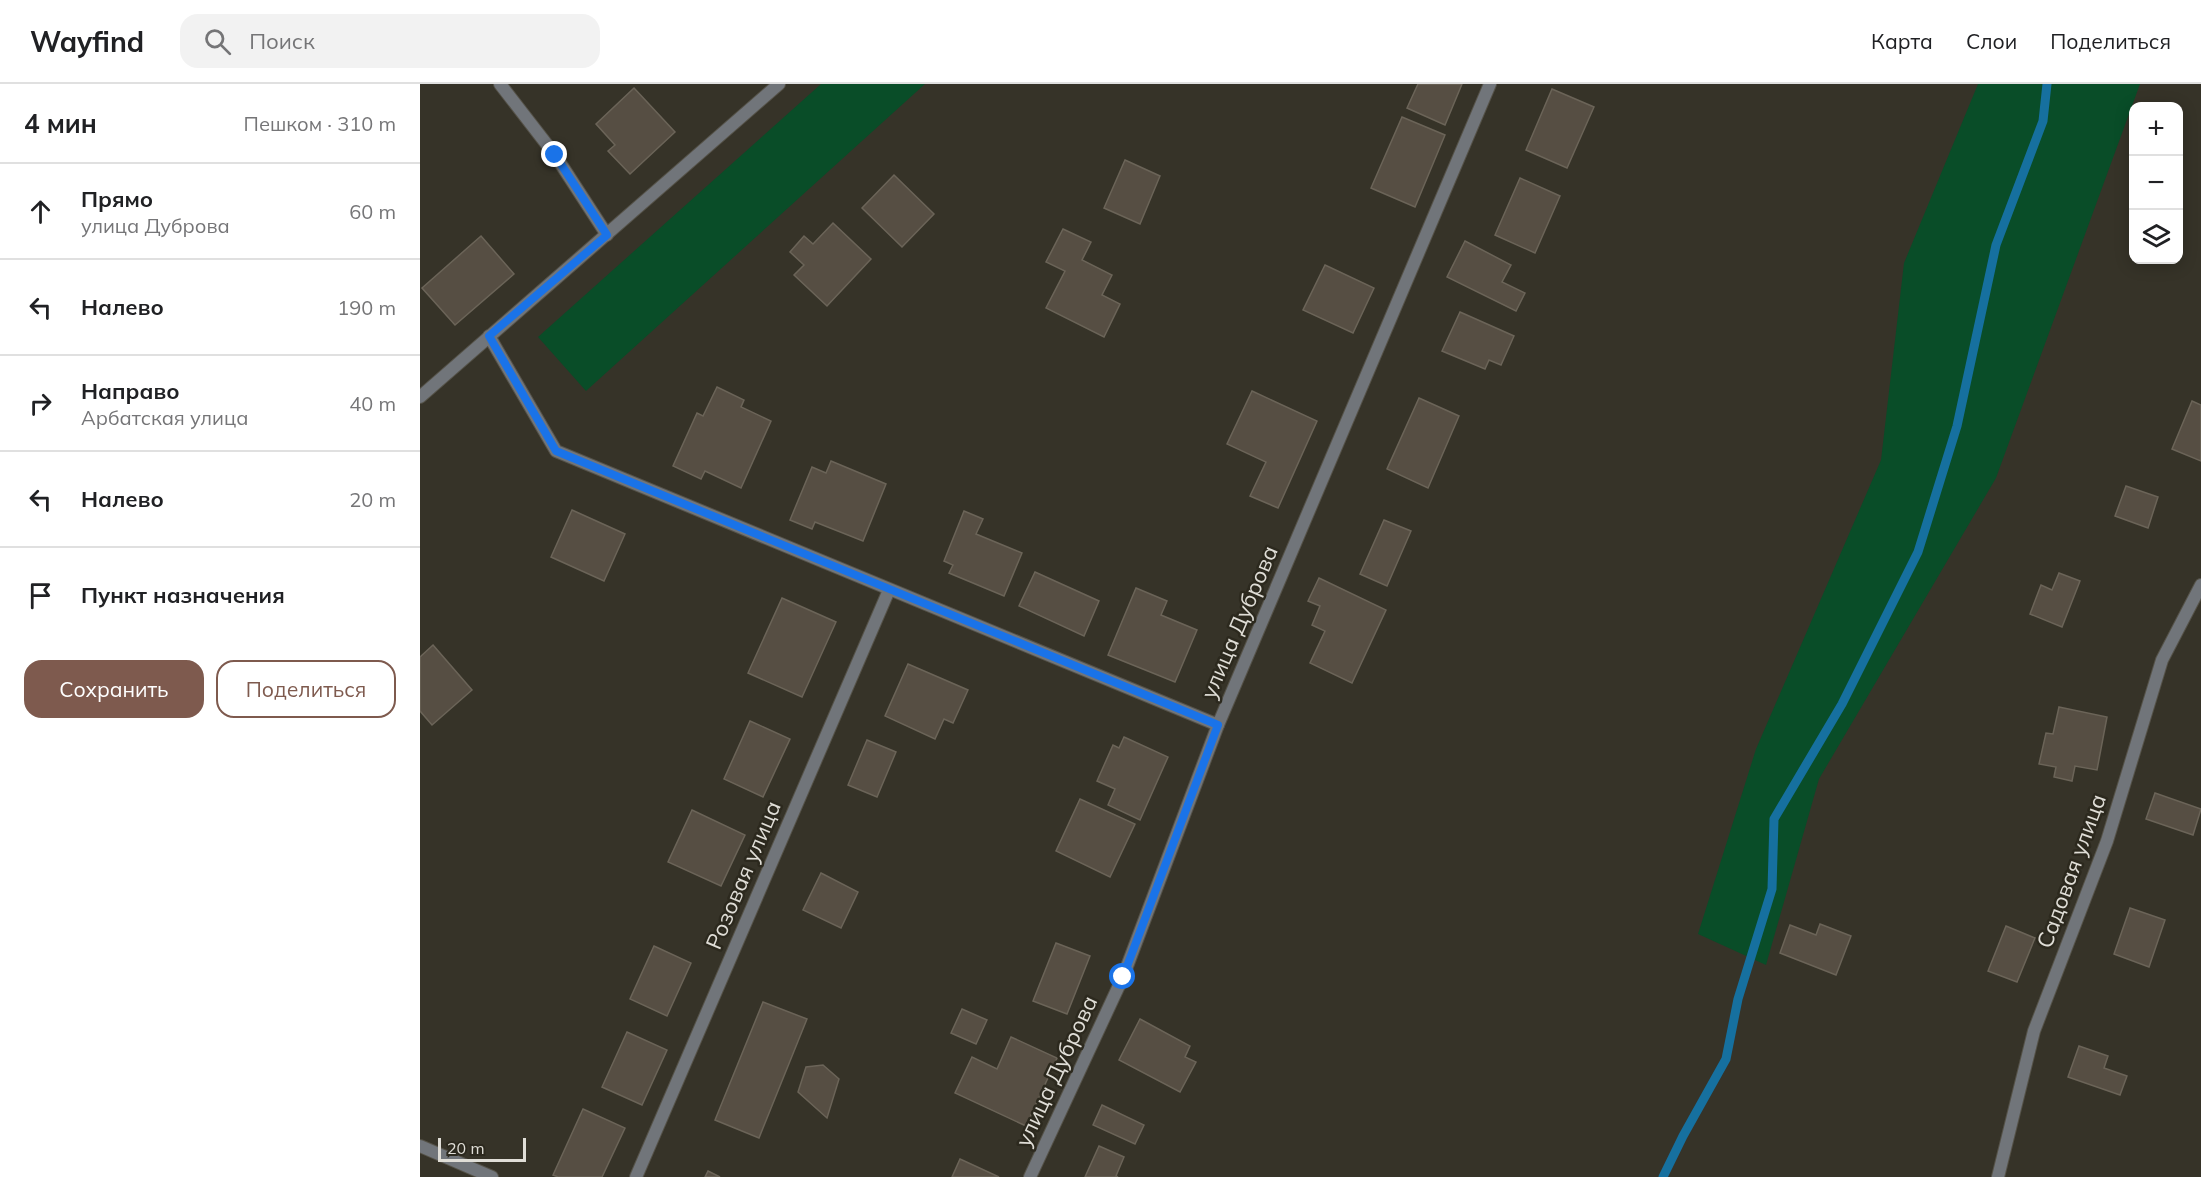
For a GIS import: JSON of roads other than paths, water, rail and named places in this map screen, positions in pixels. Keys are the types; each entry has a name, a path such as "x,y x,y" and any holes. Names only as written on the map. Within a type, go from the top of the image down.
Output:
{"street":[{"path":"500,84 555,155 607,235"},
{"path":"420,397 779,84"},
{"name":"улица Дуброва","path":"1030,1177 1123,977 1218,725 1490,84"},
{"path":"489,336 556,451 1218,725"},
{"name":"Садовая улица","path":"1998,1177 2034,1031 2107,841 2162,660 2201,585"},
{"name":"Розовая улица","path":"636,1177 889,590"},
{"path":"420,1146 492,1177"}],"waterway":[{"path":"1663,1177 1726,1059 1738,999 1772,889 1774,819 1842,704 1918,552 1957,426 1996,245 2043,121 2047,84"}]}
